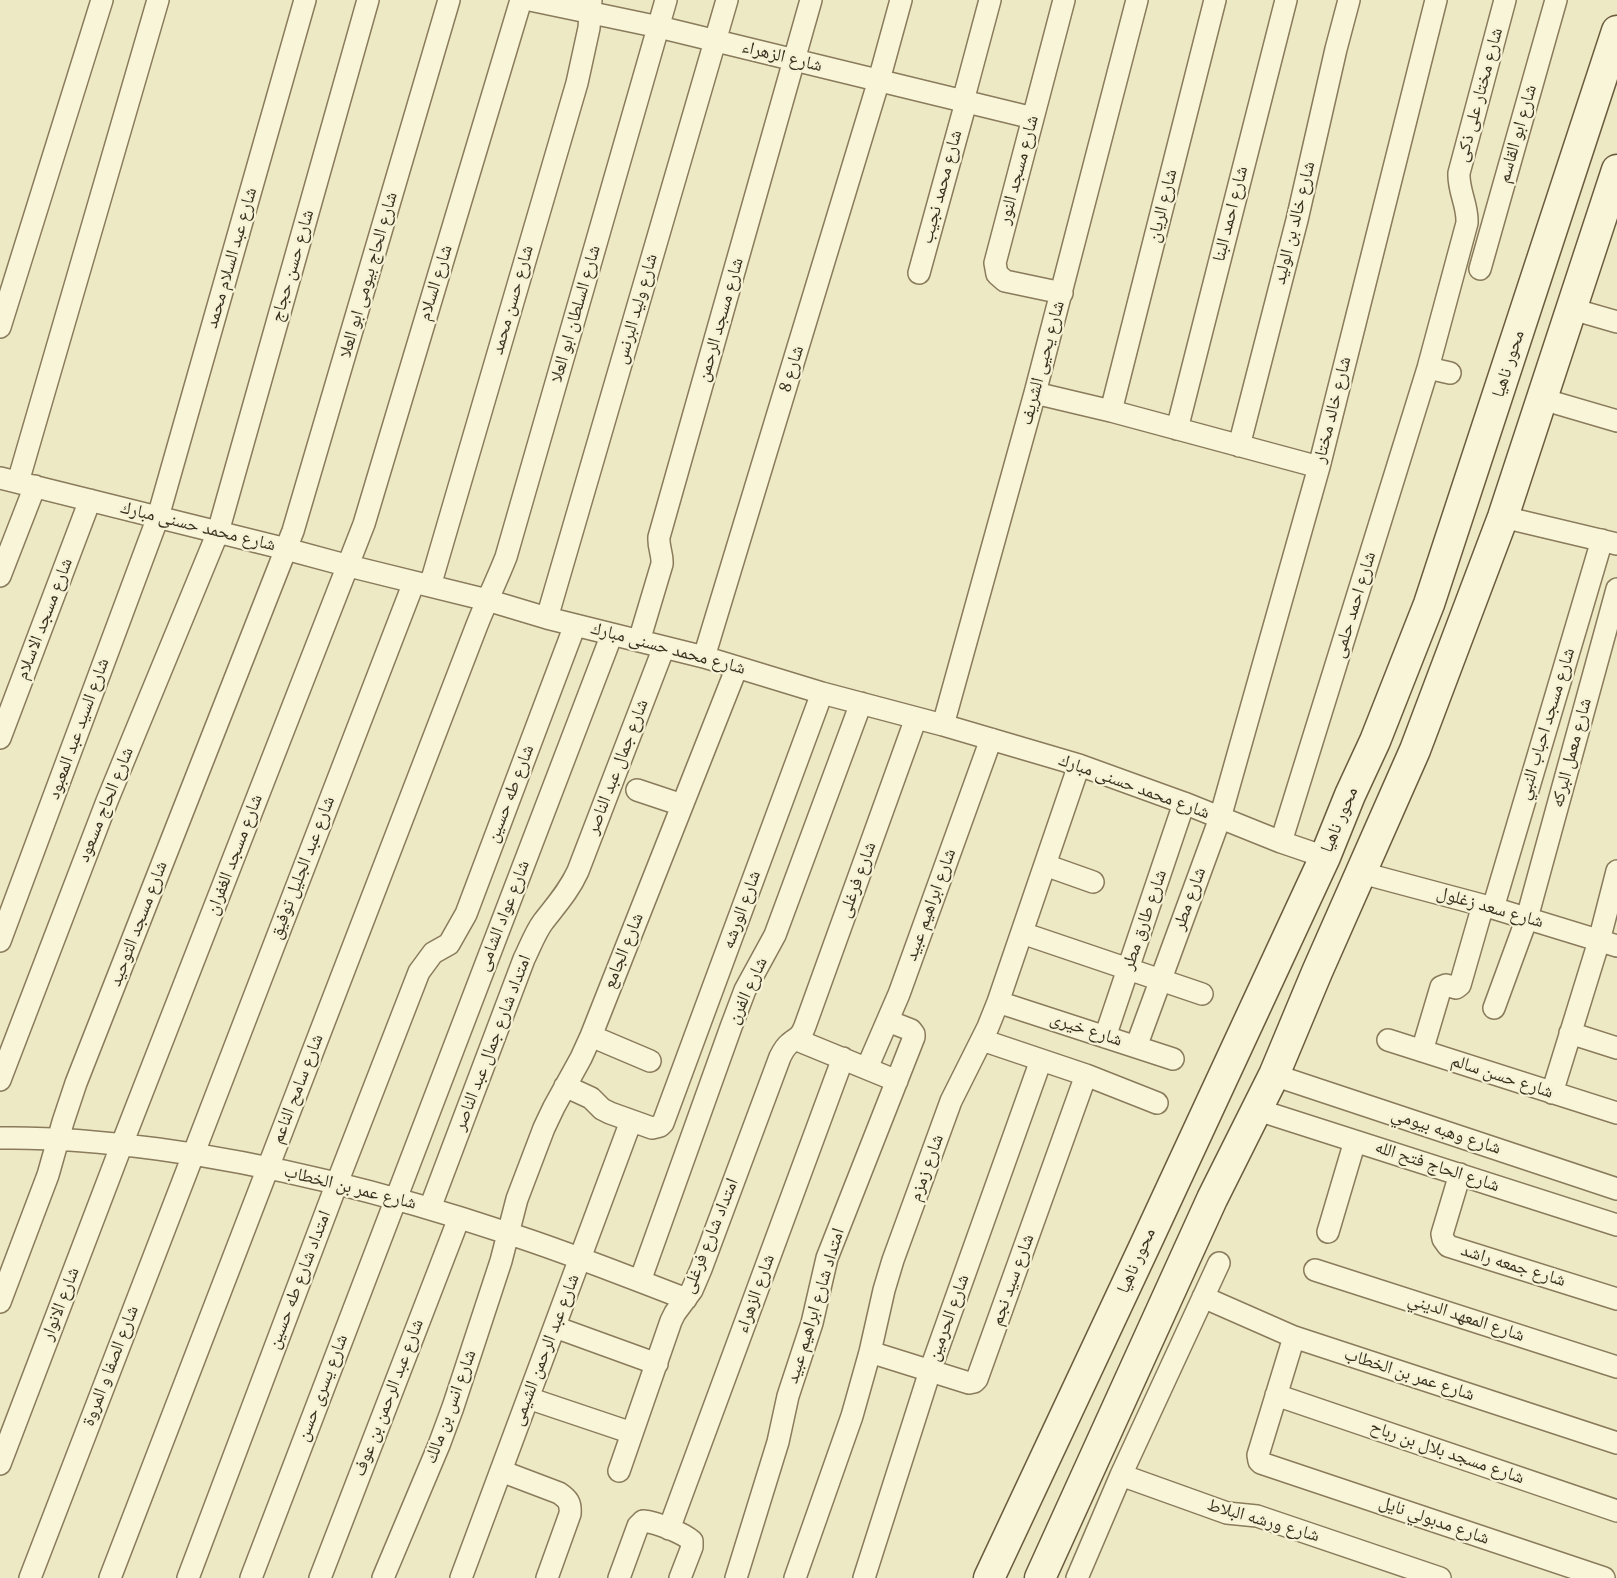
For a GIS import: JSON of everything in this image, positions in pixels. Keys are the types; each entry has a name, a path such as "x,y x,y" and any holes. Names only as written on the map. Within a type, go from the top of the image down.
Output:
{"main road":[{"name":"محور ناهيا","path":"988,1578 1147,1241 1325,857 1350,795 1376,741 1430,604 1617,31"},
{"path":"1040,1578 1212,1199 1274,1075 1415,750 1503,518 1617,170"},
{"path":"1325,857 1362,873"}],"street":[{"path":"0,327 102,0"},
{"path":"0,576 17,482 158,0"},
{"name":"شارع عبد السلام محمد","path":"158,517 305,0"},
{"name":"شارع حسن حجاج","path":"218,532 368,0"},
{"name":"شارع الحاج بيومى ابو العلا","path":"286,549 300,510 449,0"},
{"name":"شارع السلام","path":"349,566 364,524 521,0"},
{"name":"شارع الزهراء","path":"530,0 591,6 659,27 1033,118"},
{"name":"شارع السلطان ابو العلا","path":"487,600 506,557 666,0"},
{"name":"شارع وليد البرنس","path":"547,618 727,0"},
{"name":"شارع مسجد الرحمن","path":"639,641 662,564 658,545 659,537 811,0"},
{"name":"شارع 8","path":"704,657 879,80 901,0"},
{"name":"شارع محمد نجيب","path":"919,273 990,0"},
{"name":"شارع مسجد النور","path":"1062,293 1005,280 996,274 994,263 1064,0"},
{"name":"شارع يحيى الشريف","path":"943,725 1062,293 1137,0"},
{"name":"شارع الريان","path":"1111,411 1215,0"},
{"name":"شارع احمد البنا","path":"1176,429 1286,0"},
{"name":"شارع خالد بن الوليد","path":"1239,446 1297,220 1349,0"},
{"name":"شارع خالد مختار","path":"1220,818 1319,467 1436,0"},
{"name":"شارع مختار على ذكى","path":"1428,368 1467,223 1466,206 1460,191 1459,173 1505,0"},
{"name":"شارع ابو القاسم","path":"1480,269 1556,0"},
{"name":"شارع حسن محمد","path":"422,584 577,83 588,36 591,6"},
{"path":"1572,309 1617,322"},
{"path":"1428,368 1450,373"},
{"name":"شارع احمد حلمى","path":"1281,842 1428,368"},
{"path":"1035,393 1319,467"},
{"path":"1542,399 1617,421"},
{"name":"شارع محمد حسنى مبارك","path":"17,482 487,600 547,618 704,657 822,693 943,725 1078,765 1325,857"},
{"name":"شارع مسجد الاسلام","path":"0,738 90,500"},
{"name":"شارع السيد عبد المعبود","path":"0,941 158,517"},
{"path":"1503,518 1609,542"},
{"name":"شارع الحاج مسعود","path":"0,1080 107,801 218,532"},
{"name":"شارع مسجد احباب النبي","path":"1422,1051 1441,987 1460,986 1609,542"},
{"name":"شارع مسجد التوحيد","path":"0,1302 48,1175 76,1083 286,549"},
{"name":"شارع مسجد الغفران","path":"122,1144 349,566"},
{"name":"شارع عبد الجليل توفيق","path":"193,1154 422,584"},
{"name":"شارع معمل البركه","path":"1494,1008 1527,918 1617,589"},
{"name":"شارع سامح الناعم","path":"110,1578 487,600"},
{"name":"شارع طه حسين","path":"433,953 448,944 466,914 576,625"},
{"name":"شارع عواد الشامى","path":"395,1198 612,634"},
{"name":"شارع جمال عبد الناصر","path":"571,886 664,647"},
{"name":"شارع الجامع","path":"508,1233 517,1199 540,1140 554,1107 591,1036 737,667"},
{"name":"شارع الورشه","path":"631,1121 652,1128 660,1126 665,1119 822,693"},
{"name":"شارع الفرن","path":"640,1281 730,1027 746,990 775,935 861,703"},
{"name":"شارع فرغلى","path":"797,1040 806,1026 916,718"},
{"name":"شارع ابراهيم عبيد","path":"867,1068 888,1021 991,739"},
{"name":"شارع زمزم","path":"795,1578 852,1416 884,1290 897,1250 951,1101 982,1040 998,1002 1078,765"},
{"path":"637,790 682,805"},
{"name":"شارع طارق مطر","path":"1105,1037 1184,803"},
{"name":"شارع مطر","path":"1136,1047 1220,818"},
{"path":"1045,866 1093,882"},
{"path":"1552,1093 1570,1033 1608,944 1617,871"},
{"name":"شارع سعد زغلول","path":"1362,873 1488,906 1608,944"},
{"name":"امتداد شارع جمال عبد الناصر","path":"430,1208 528,951 543,922 571,886"},
{"path":"1022,933 1202,994"},
{"name":"امتداد شارع طه حسين","path":"188,1578 419,972 433,953"},
{"name":"شارع خيرى","path":"998,1002 1173,1059"},
{"name":"امتداد شارع ابراهيم عبيد","path":"736,1578 812,1323 827,1258 914,1035 911,1030 888,1021"},
{"path":"1570,1033 1617,1048"},
{"path":"591,1036 650,1061"},
{"path":"797,1040 897,1081"},
{"name":"امتداد شارع فرغلى","path":"619,1471 671,1321 692,1290 701,1269 780,1057 789,1043 797,1040"},
{"path":"982,1040 1157,1103"},
{"name":"شارع حسن سالم","path":"1388,1040 1617,1113"},
{"name":"شارع الزهراء","path":"669,1529 843,1058"},
{"name":"شارع الحرمين","path":"864,1578 930,1371 1041,1060"},
{"name":"شارع وهبه بيومي","path":"1274,1075 1617,1189"},
{"name":"شارع سيد نجم","path":"870,1352 969,1383 977,1379 1086,1076"},
{"path":"565,1086 591,1098 602,1109 631,1121"},
{"name":"شارع الحاج فتح الله","path":"1258,1110 1617,1225"},
{"name":"شارع عبد الرحمن الشيمى","path":"461,1578 631,1121"},
{"name":"شارع عمر بن الخطاب","path":"0,1138 59,1139 122,1144 268,1167 430,1208 508,1233 686,1299"},
{"path":"1328,1232 1355,1141"},
{"name":"شارع الانوار","path":"0,1464 122,1144"},
{"name":"شارع الصفا و المروة","path":"30,1578 193,1154"},
{"name":"شارع جمعه راشد","path":"1460,1174 1442,1234 1448,1246 1617,1299"},
{"name":"شارع يسرى حسن","path":"251,1578 395,1198"},
{"name":"شارع عبد الرحمن بن عوف","path":"320,1578 459,1218"},
{"name":"شارع انس بن مالك","path":"383,1578 450,1416 497,1275 508,1233"},
{"path":"1077,1578 1121,1475 1219,1263"},
{"name":"شارع المعهد الديني","path":"1315,1270 1617,1367"},
{"name":"شارع عمر بن الخطاب","path":"1203,1297 1294,1337 1617,1443"},
{"path":"555,1327 657,1364"},
{"path":"1276,1395 1294,1337"},
{"name":"شارع مدبولي نايل","path":"1276,1395 1258,1455 1259,1461 1263,1464 1604,1578"},
{"name":"شارع مسجد بلال بن رباح","path":"1276,1395 1617,1511"},
{"path":"528,1398 632,1433"},
{"path":"501,1471 559,1493 567,1498 571,1506 547,1578"},
{"name":"شارع ورشه البلاط","path":"1121,1475 1227,1513 1257,1516 1440,1578"},
{"path":"618,1578 638,1526 643,1521 669,1529 692,1541 692,1547 680,1578"}]}
